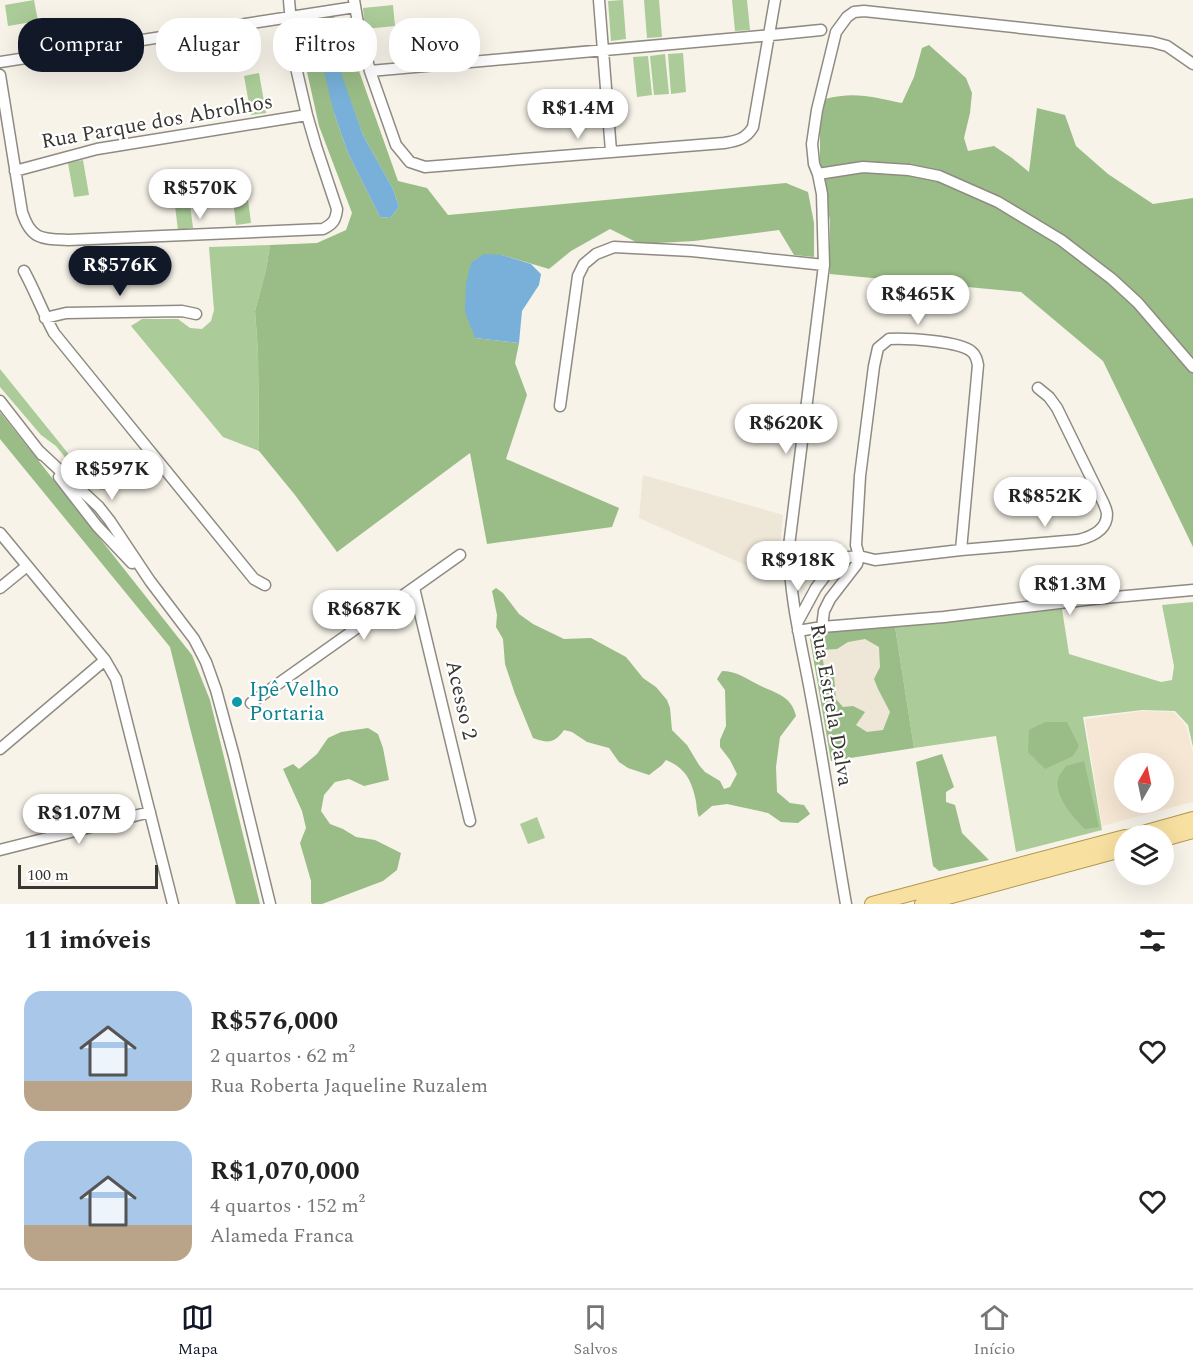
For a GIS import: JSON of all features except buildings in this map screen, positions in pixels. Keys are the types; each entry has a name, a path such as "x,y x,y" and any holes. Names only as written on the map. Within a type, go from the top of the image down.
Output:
{"main road":[{"path":"1171,825 1193,819"},
{"path":"1174,836 1193,831"},
{"path":"872,904 1114,840"},
{"path":"922,904 1114,852"}],"street":[{"path":"0,75 22,212 26,225 32,232 46,239 323,229 334,222 337,209 307,115 294,59 289,0"},
{"path":"599,0 611,151"},
{"path":"371,72 396,145 410,162 425,167 734,141 743,138 753,127 775,0"},
{"path":"0,62 290,16 354,3 358,18"},
{"name":"Rua Estrela Dalva","path":"846,904 789,573 789,546 824,265 822,194 814,164 812,144 817,110 836,32 847,17 854,12 864,10 1152,42 1177,51 1193,64"},
{"path":"377,69 821,30"},
{"name":"Rua Parque dos Abrolhos","path":"15,171 97,149 307,115"},
{"path":"818,174 863,167 909,170 939,176 998,202 1061,240 1112,279 1138,303 1193,367"},
{"path":"560,406 578,276 584,264 596,254 614,247 681,250 824,265"},
{"path":"24,272 54,333 254,579 265,585"},
{"path":"45,318 76,312 182,311 196,314"},
{"path":"822,627 824,611 830,599 857,564 859,556 856,545 861,476 874,366 878,348 889,339 954,344 972,351 975,356 978,365 961,550"},
{"path":"1038,388 1057,408 1104,504 1107,515 1104,524 1096,534 1088,538 875,560 859,556 849,557 828,572 816,588 798,627 944,617 1083,600 1193,590"},
{"path":"0,401 97,526 150,581 194,639 206,662 216,690 270,904"},
{"path":"0,533 105,660 116,679 173,904"},
{"path":"251,703 460,555"},
{"path":"0,588 27,566"},
{"name":"Acesso 2","path":"414,588 470,821"},
{"path":"0,749 105,660"},
{"path":"0,850 150,812"}],"shaded area":[{"path":"643,475 783,515 777,579 639,518"},
{"path":"895,627 914,748 831,761 810,639"},
{"path":"1142,711 1174,712 1186,726 1193,753 1193,802 1174,807 1174,753 1114,753 1114,813 1151,813 1102,826 1085,719"}],"green space":[{"path":"34,0 37,18 18,18 18,24 8,26 5,5"},
{"path":"623,0 626,39 611,41 608,1"},
{"path":"644,0 659,0 662,37 647,38"},
{"path":"732,0 747,0 750,30 735,31"},
{"path":"393,5 394,18 389,18 389,27 377,28 377,18 364,18 363,8"},
{"path":"929,45 966,78 972,93 964,138 968,151 994,146 1029,172 1037,108 1065,115 1076,146 1108,174 1153,204 1193,198 1193,547 1103,361 1021,292 830,274 830,221 820,161 820,129 825,99 855,95 902,103 914,77 922,48"},
{"path":"683,53 686,92 671,94 668,54"},
{"path":"665,54 669,94 654,95 650,56"},
{"path":"648,56 652,95 637,97 633,57"},
{"path":"307,72 333,72 334,113 348,153 380,217 390,218 399,207 393,189 363,135 340,72 359,72 398,181 427,188 448,215 786,183 808,192 814,223 814,257 794,255 779,230 694,241 640,244 610,229 571,251 549,269 502,255 475,338 519,343 515,363 527,395 506,459 619,508 612,527 487,544 470,453 337,552 259,451 258,352 255,311 270,245 317,243 346,230 352,213 319,126"},
{"path":"259,73 266,113 251,115 244,76"},
{"path":"83,160 89,195 74,197 68,163"},
{"path":"246,184 251,223 236,225 231,185"},
{"path":"188,188 193,228 178,230 173,190"},
{"path":"270,245 255,311 258,352 259,451 223,437 131,326 142,319 178,319 190,328 202,329 211,321 214,310 209,247"},
{"path":"0,369 92,483 103,488 117,487 101,490 84,481 56,446 41,435 0,387"},
{"path":"0,412 192,655 210,700 260,904 236,904 170,647 0,439"},
{"path":"496,588 503,593 519,614 533,624 564,639 591,638 626,657 643,678 656,687 667,700 672,730 687,745 705,772 720,781 724,789 730,787 737,774 720,747 720,740 726,726 725,690 717,679 722,671 732,672 781,695 790,703 796,716 780,737 776,767 777,792 790,803 804,805 810,814 798,823 781,822 768,813 727,804 712,806 699,817 689,779 682,770 666,760 649,775 628,768 619,762 609,748 587,742 572,732 564,730 557,738 550,741 533,738 505,664 503,639 496,627 497,615 492,591"},
{"path":"1193,602 1193,747 1188,725 1175,711 1142,710 1083,717 1102,830 1016,852 996,736 914,748 895,627 1062,609 1069,654 1161,682 1172,680 1174,666 1162,605"},
{"path":"895,627 914,748 831,761 810,639 820,631","holes":["865,639 879,647 880,667 874,679 890,712 883,730 867,732 856,725 865,712 853,706 843,707 836,699 834,676 824,666 821,650 837,649 848,642"]},
{"path":"1045,722 1067,722 1079,746 1073,756 1045,769 1028,752 1029,730"},
{"path":"368,728 378,734 389,780 364,786 349,779 335,782 324,795 321,811 330,824 356,837 375,840 401,853 397,870 383,881 322,904 312,904 311,881 300,843 306,828 302,811 283,769 293,764 299,769 317,754 328,738 341,732"},
{"path":"942,754 954,787 946,792 946,802 955,805 962,833 989,860 939,871 933,866 916,762"},
{"path":"1084,761 1099,827 1085,829 1066,806 1058,786 1059,777 1066,766"},
{"path":"537,817 545,838 528,844 520,824"}],"water":[{"path":"324,72 341,72 363,135 393,189 399,207 390,218 380,217 348,153 334,113"},
{"path":"484,254 502,255 531,264 541,274 539,285 522,311 519,343 475,338 465,312 466,284 471,263"}],"place":[{"name":"Ipê Velho Portaria","path":"237,702"}]}
